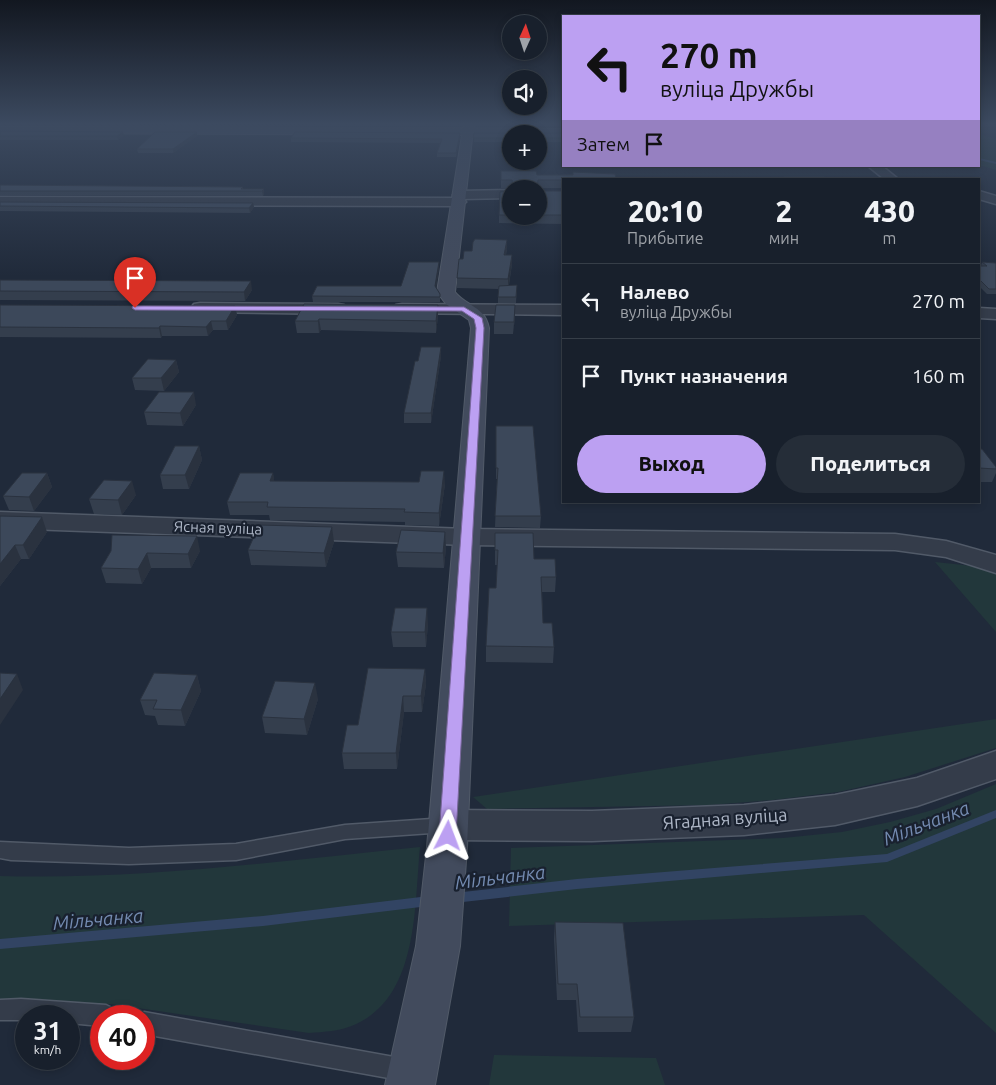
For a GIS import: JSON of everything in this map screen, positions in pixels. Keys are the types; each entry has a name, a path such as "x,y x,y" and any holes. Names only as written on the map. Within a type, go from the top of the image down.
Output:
{"street":[{"path":"411,1078 438,946 448,836 480,328 478,318 464,309 446,292 462,175"},
{"path":"0,201 459,198 502,195"},
{"path":"980,195 996,200"},
{"path":"187,308 355,309"},
{"path":"385,309 562,310"},
{"path":"980,313 996,314"},
{"name":"Ясная вуліца","path":"0,520 467,537 895,542 928,545 961,552 996,565"},
{"name":"Ягадная вуліца","path":"448,836 592,826 744,820 835,810 917,792 996,765"}],"lane":[{"path":"0,850 128,856 236,852 345,832 448,836"},
{"path":"0,1010 21,1009 90,1015"},
{"path":"155,1025 411,1078"}],"green space":[{"path":"935,562 973,566 996,573 996,632"},
{"path":"996,719 996,748 905,777 838,792 709,805 487,809 473,797"},
{"path":"996,784 996,1033 864,915 509,926 511,848 783,838 842,832 890,822 936,809"},
{"path":"420,847 414,922 409,948 402,972 391,994 375,1012 349,1027 309,1033 155,1011 155,1005 0,1004 0,876 105,875 263,863"},
{"path":"494,1055 656,1058 665,1085 489,1085"}],"building":[{"path":"501,175 615,175 616,178 562,178 562,180 502,180"},
{"path":"784,177 824,178 785,178"},
{"path":"0,185 243,187 241,189 264,189 262,191 0,191"},
{"path":"547,191 562,191 562,215 547,215"},
{"path":"500,192 502,192 502,215 499,215"},
{"path":"0,202 253,203 249,208 0,206"},
{"path":"475,239 507,240 504,255 512,255 508,279 457,278 459,259 463,259 464,251 472,251"},
{"path":"409,262 439,262 435,286 440,297 312,296 317,286 401,286"},
{"path":"982,262 996,263 996,289 989,289 980,280 980,266 987,266"},
{"path":"0,280 251,281 244,292 0,291"},
{"path":"517,285 516,297 498,297 499,286"},
{"path":"304,304 438,305 436,321 319,319 318,321 295,321"},
{"path":"0,305 235,306 226,321 211,321 206,327 160,326 159,328 0,327"},
{"path":"496,305 515,305 514,322 494,322"},
{"path":"421,347 441,347 431,413 404,413 415,361 418,361"},
{"path":"148,359 176,360 161,378 132,378"},
{"path":"159,392 194,392 180,413 144,412"},
{"path":"496,426 533,426 541,516 495,516 498,468 496,468"},
{"path":"175,446 199,446 185,475 160,475"},
{"path":"980,449 982,449 996,469 980,468"},
{"path":"421,471 444,471 439,513 404,512 405,509 267,507 268,502 227,502 240,473 273,473 270,481 419,482"},
{"path":"22,473 47,473 29,497 3,496"},
{"path":"104,480 132,481 118,500 89,499"},
{"path":"0,516 42,517 23,545 15,545 0,564"},
{"path":"259,525 332,527 324,553 248,550"},
{"path":"401,530 445,532 443,553 396,552"},
{"path":"495,533 533,533 534,559 555,559 556,577 541,577 543,623 552,623 554,647 486,646 489,588 496,588 498,550 495,550"},
{"path":"112,535 197,536 188,554 147,553 138,569 101,568 111,551"},
{"path":"395,608 427,608 425,632 391,632"},
{"path":"368,668 425,669 421,696 403,696 396,753 342,753 347,725 358,725"},
{"path":"0,673 17,674 0,699"},
{"path":"154,673 197,675 181,710 153,709 157,700 140,700"},
{"path":"275,681 315,683 304,719 262,717"},
{"path":"555,922 623,923 634,1017 580,1017 577,984 558,984"}],"waterway":[{"name":"Мільчанка","path":"454,898 577,884 887,858 996,814"},
{"name":"Мільчанка","path":"0,944 263,921 429,901"}],"route":[{"path":"135,308 464,309 478,318 480,328 448,836"}]}
